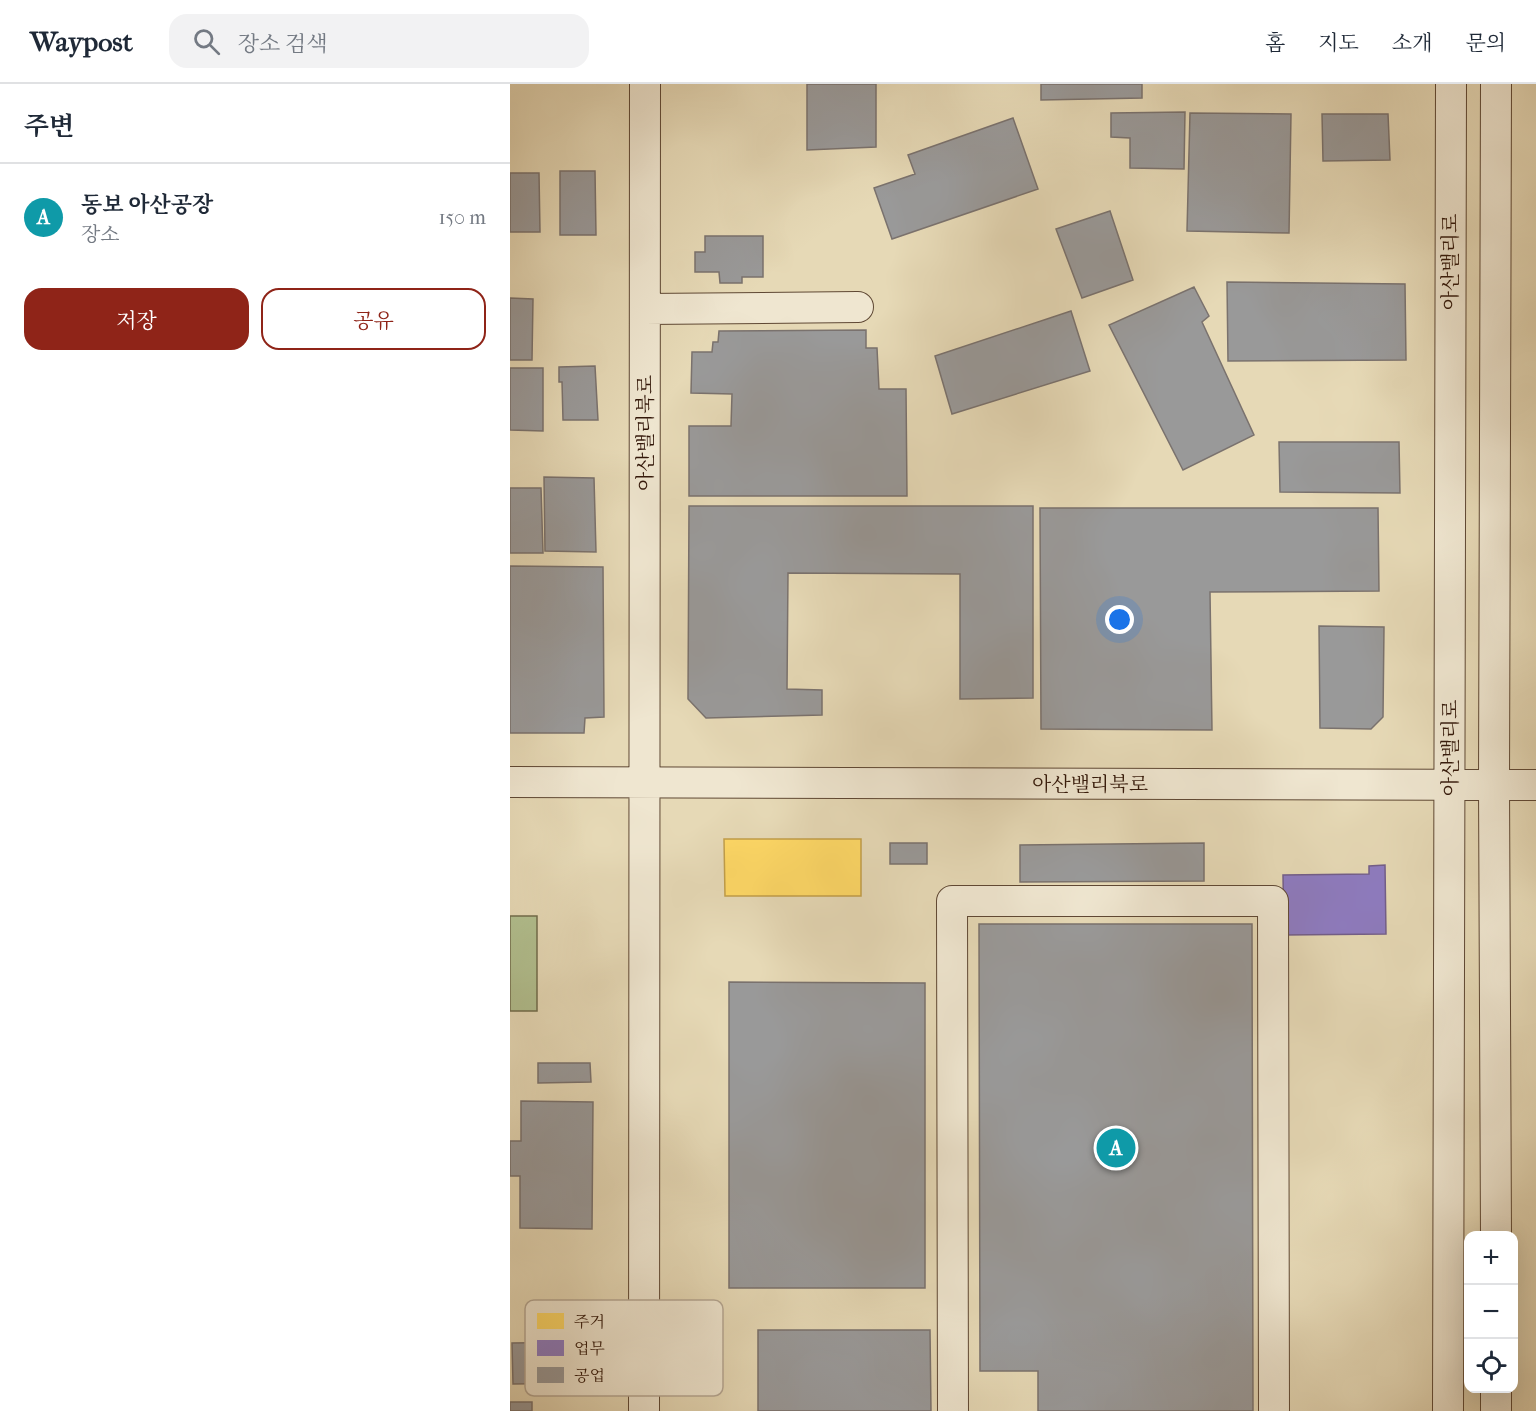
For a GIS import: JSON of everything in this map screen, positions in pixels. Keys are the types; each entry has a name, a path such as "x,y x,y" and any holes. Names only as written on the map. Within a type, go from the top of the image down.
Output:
{"street":[{"name":"아산밸리북로","path":"645,84 645,781"},
{"name":"아산밸리로","path":"1448,1411 1451,84"},
{"path":"1496,84 1494,785 1496,1231"},
{"path":"645,309 858,308"},
{"path":"644,1300 645,781"},
{"name":"아산밸리북로","path":"510,782 1536,785"},
{"path":"953,1411 952,901 1274,901 1274,1411"},
{"path":"1496,1393 1496,1411"},
{"path":"644,1396 644,1411"}],"green space":[{"path":"510,916 537,916 537,1011 510,1011"}],"building: 주거":[{"path":"724,839 861,839 861,896 725,896"}],"building: 업무":[{"path":"1385,865 1386,934 1284,935 1283,875 1369,874 1369,866"}],"building: 공업":[{"path":"807,84 876,84 876,147 807,150"},
{"path":"1041,84 1142,84 1142,98 1041,100"},
{"path":"1185,112 1184,169 1130,168 1130,138 1111,137 1111,113"},
{"path":"1190,113 1291,114 1289,233 1187,231"},
{"path":"1322,114 1388,114 1390,160 1323,161"},
{"path":"1013,118 1038,189 892,239 874,188 915,174 908,155"},
{"path":"560,171 595,171 596,235 560,235"},
{"path":"510,173 539,173 540,232 510,232"},
{"path":"1110,211 1133,280 1082,298 1056,229"},
{"path":"705,236 763,236 763,277 742,277 742,283 720,283 719,272 695,272 695,252 705,252"},
{"path":"1227,282 1405,284 1406,360 1228,361"},
{"path":"1194,287 1209,316 1202,322 1254,435 1183,470 1109,325"},
{"path":"510,298 533,299 532,360 510,360"},
{"path":"1071,311 1090,371 952,414 935,356"},
{"path":"866,330 866,348 877,348 879,389 906,389 907,496 689,496 689,426 731,426 732,394 691,393 692,352 712,352 713,342 718,342 719,331"},
{"path":"595,366 598,420 563,420 562,382 559,382 559,367"},
{"path":"510,368 543,368 543,431 510,430"},
{"path":"1279,442 1399,442 1400,493 1280,492"},
{"path":"544,477 594,478 596,552 545,551"},
{"path":"510,488 541,488 543,553 510,553"},
{"path":"689,506 1033,506 1033,698 960,699 960,574 788,573 787,689 822,690 822,715 706,718 688,699"},
{"path":"1040,508 1378,508 1379,591 1210,592 1212,730 1041,729"},
{"path":"510,566 603,567 604,717 585,718 584,733 510,733"},
{"path":"1319,626 1384,627 1383,717 1371,729 1320,728"},
{"path":"890,843 927,843 927,864 890,864"},
{"path":"1204,843 1204,881 1020,882 1020,845"},
{"path":"979,924 1252,924 1253,1411 1038,1411 1038,1371 980,1371"},
{"path":"729,982 925,983 925,1288 729,1288"},
{"path":"538,1063 590,1063 591,1082 538,1083"},
{"path":"521,1101 593,1102 592,1229 520,1228 520,1176 510,1176 510,1141 521,1141"},
{"path":"758,1330 930,1330 931,1411 758,1411"},
{"path":"512,1343 525,1343 525,1384 513,1384"},
{"path":"510,1402 532,1402 532,1411 510,1411"}],"place":[{"name":"동보 아산공장","path":"1116,1148"}]}
